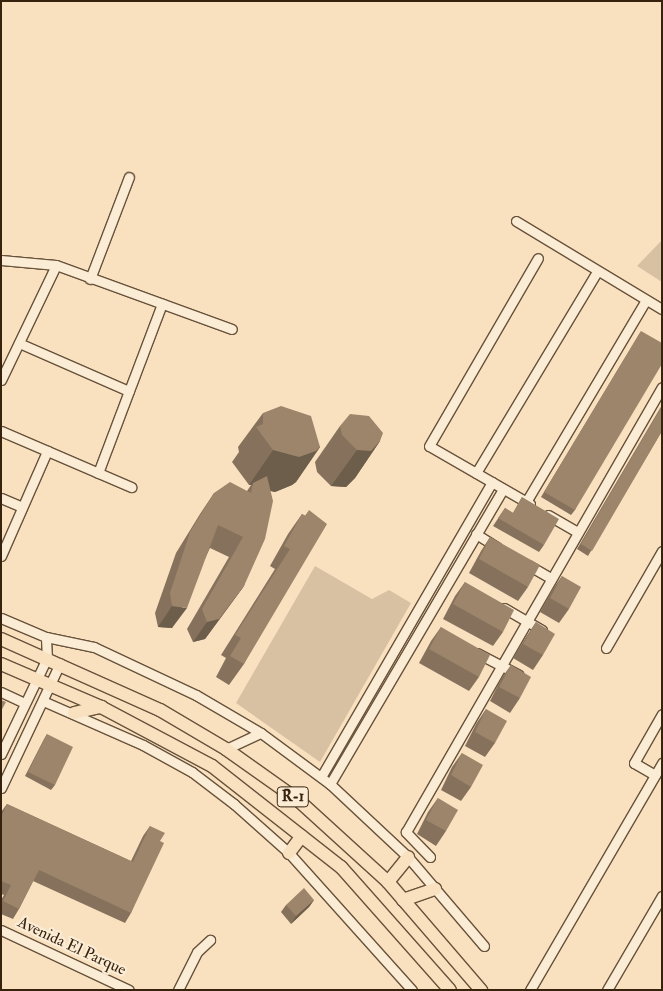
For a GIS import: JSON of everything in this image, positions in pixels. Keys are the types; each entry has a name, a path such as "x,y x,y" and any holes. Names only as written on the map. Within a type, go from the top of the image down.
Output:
{"main road":[{"name":"R-1","path":"1,639 160,710 226,749 298,800 388,882 481,990"},
{"name":"R-1","path":"1,664 101,707 212,766 341,866 450,990"},
{"path":"74,712 101,707"},
{"path":"289,853 302,836"},
{"path":"388,882 408,857"},
{"path":"403,900 434,889"}],"street":[{"path":"90,279 129,177"},
{"path":"516,221 597,272 662,309"},
{"path":"538,258 429,446 576,531"},
{"path":"1,260 56,265 90,279 232,329"},
{"path":"1,380 56,265"},
{"path":"476,473 597,272"},
{"path":"526,502 646,300"},
{"path":"98,473 162,304"},
{"path":"19,343 129,391"},
{"path":"430,856 406,832 576,531 662,388"},
{"path":"1,431 131,487"},
{"path":"1,556 47,451"},
{"path":"321,777 492,482"},
{"path":"330,784 503,489"},
{"path":"1,498 22,508"},
{"path":"476,534 550,577"},
{"path":"606,648 662,551"},
{"path":"492,601 550,635"},
{"path":"416,614 426,620"},
{"path":"1,618 46,637 94,646 196,695 262,733 330,784 408,857 484,946"},
{"path":"1,754 47,658 46,637"},
{"path":"468,648 526,678"},
{"path":"1,788 60,664"},
{"path":"1,692 25,703"},
{"path":"43,701 74,712 192,772 289,853 412,990"},
{"path":"475,709 489,716"},
{"path":"655,775 634,763 662,714"},
{"path":"226,749 262,733"},
{"path":"450,753 464,760"},
{"path":"530,990 662,763"},
{"path":"426,796 440,804"},
{"path":"607,990 662,896"},
{"name":"Avenida El Parque","path":"1,930 129,990"},
{"path":"178,990 197,952 210,940"}],"shaded area":[{"path":"662,240 662,282 637,266"},
{"path":"315,566 372,599 389,590 411,603 320,762 236,703"}],"building":[{"path":"641,331 662,343 662,364 575,510 544,492"},
{"path":"281,406 311,416 320,447 316,451 299,457 273,450 256,427 263,424 263,413"},
{"path":"662,406 662,431 592,551 581,544"},
{"path":"350,414 369,416 383,433 380,441 371,451 357,450 342,435 340,426"},
{"path":"267,476 273,501 265,539 244,586 219,619 207,622 202,609 243,537 218,525 187,608 172,606 170,593 190,532 214,493 230,482 251,493 253,483"},
{"path":"522,497 559,519 544,545 498,518 505,508 513,513"},
{"path":"309,510 327,524 244,664 230,656 241,638 235,635 290,549 284,546 302,514 306,516"},
{"path":"490,537 540,565 528,587 479,559"},
{"path":"562,576 581,587 569,609 550,598"},
{"path":"465,582 514,610 503,632 453,604"},
{"path":"536,622 555,634 543,655 523,644"},
{"path":"441,627 490,655 479,677 429,649"},
{"path":"511,665 531,677 520,698 499,687"},
{"path":"1,700 6,702 1,711"},
{"path":"486,709 507,721 495,743 475,732"},
{"path":"47,734 73,747 55,785 28,772"},
{"path":"462,753 483,765 471,787 451,775"},
{"path":"438,798 458,810 446,831 426,820"},
{"path":"7,804 133,862 150,826 165,833 160,841 164,843 131,913 39,870 19,909 3,901 11,885 1,881 1,817"},
{"path":"304,888 314,900 296,916 286,905"}]}
